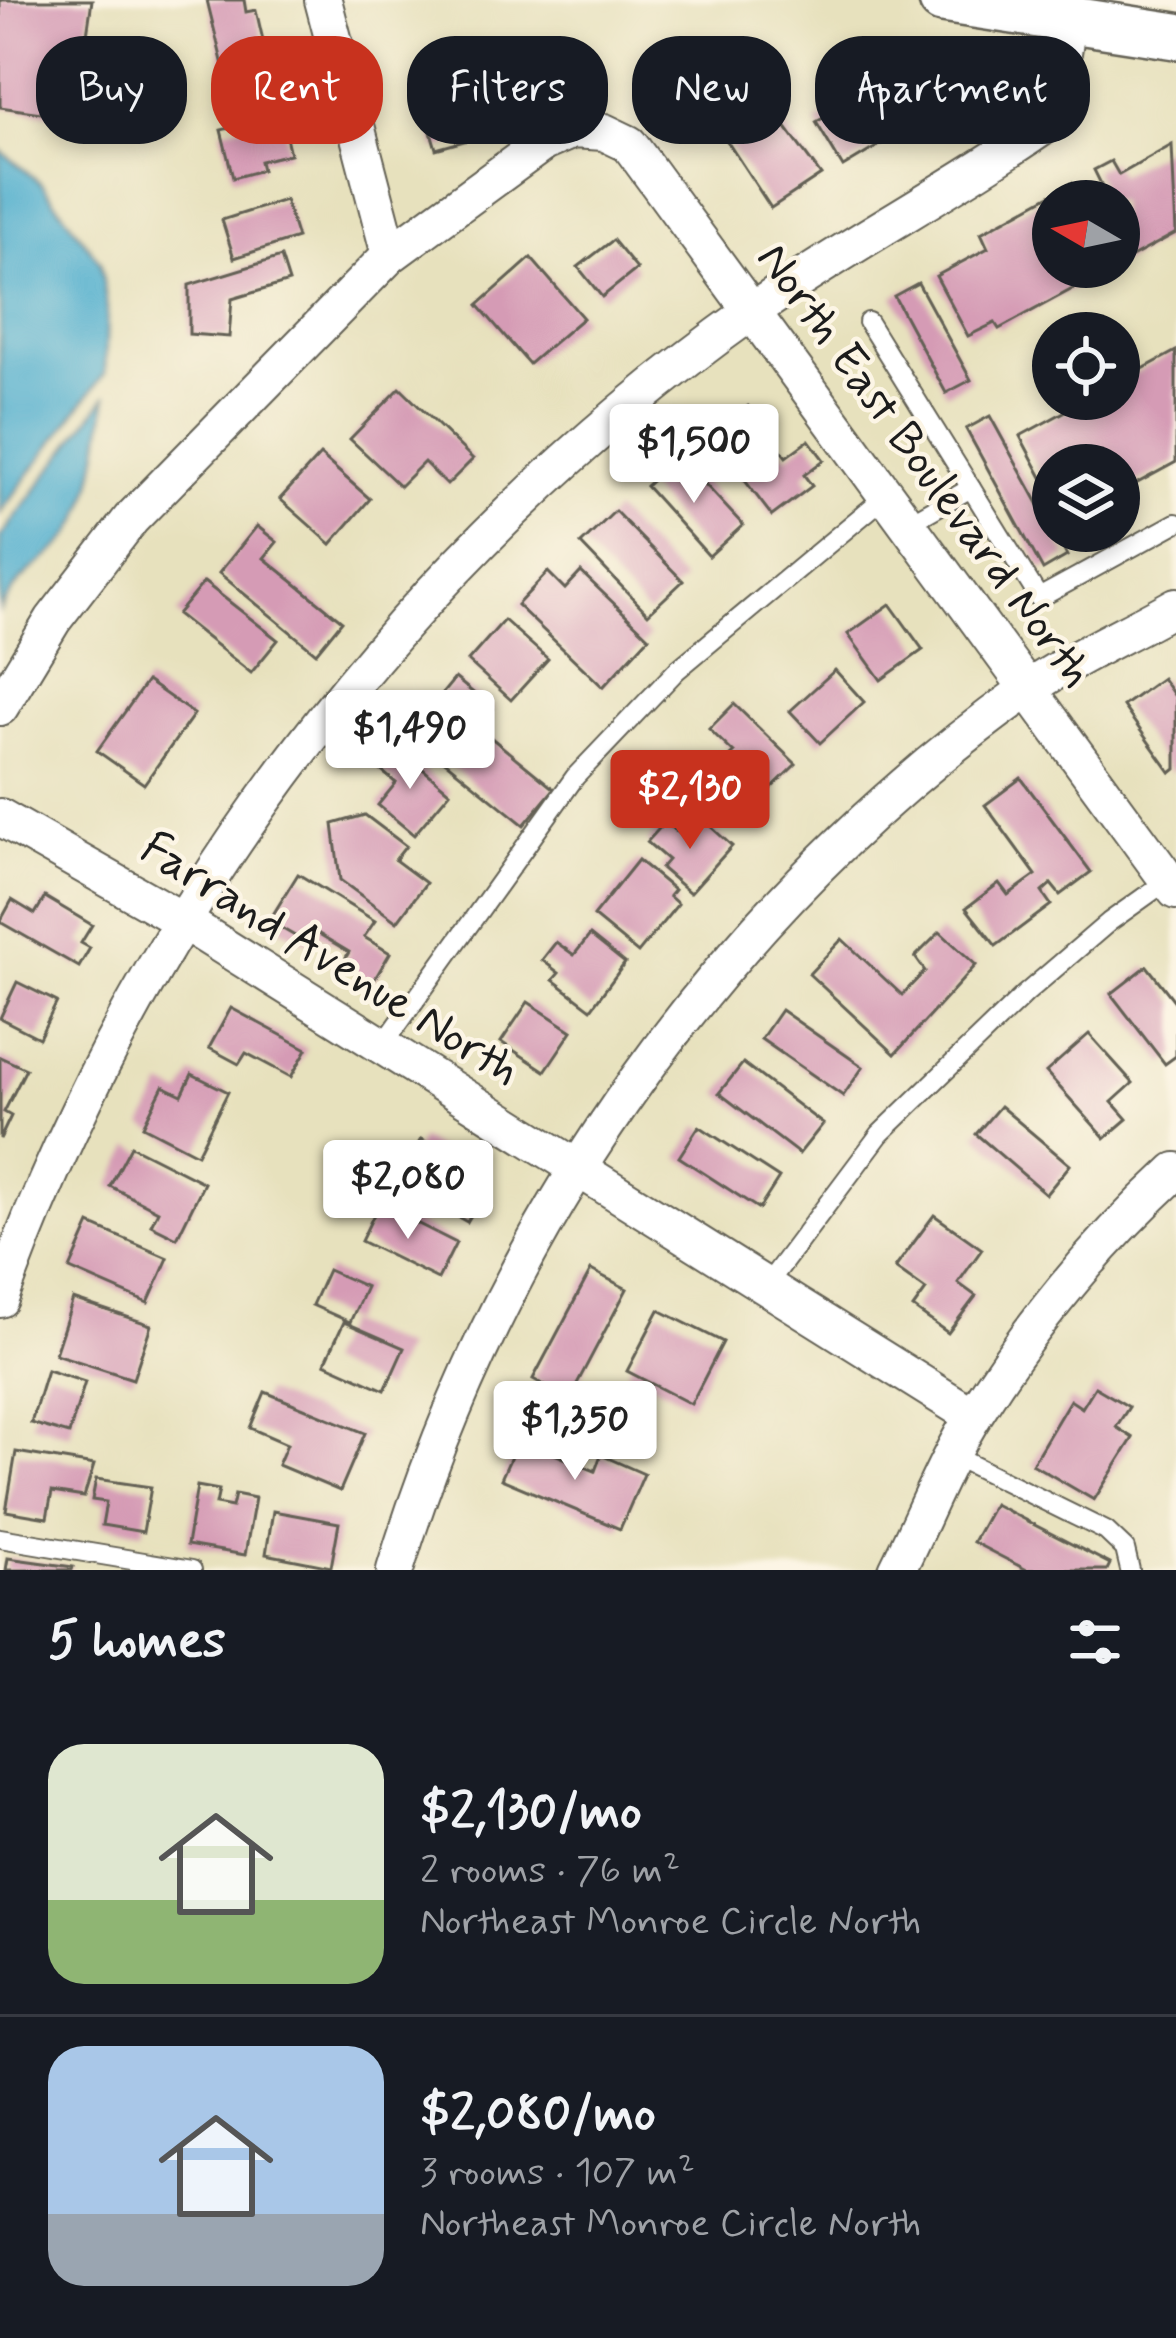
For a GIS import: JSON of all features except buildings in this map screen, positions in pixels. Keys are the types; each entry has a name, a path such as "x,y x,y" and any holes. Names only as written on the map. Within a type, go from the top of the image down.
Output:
{"street":[{"path":"0,707 53,620 131,519 390,255 323,0"},
{"path":"942,0 1176,35"},
{"path":"0,1299 27,1225 101,1071 183,922 280,776 379,651 487,538 618,414 750,313 1041,128 1055,98 1069,18"},
{"name":"North East Boulevard North","path":"390,255 543,142 574,130 604,131 629,144 1172,886"},
{"path":"395,1570 421,1485 467,1373 574,1167 712,982 787,896 896,790 1029,688 1176,606"},
{"name":"Farrand Avenue North","path":"0,817 183,922 974,1416"},
{"path":"897,1570 974,1416 1075,1278 1176,1171"}],"lane":[{"path":"868,322 1039,598 1176,523"},
{"path":"381,1048 574,777 677,670 898,509 971,488"},
{"path":"766,1286 880,1134 1025,994 1109,922 1172,886"},
{"path":"954,1456 1106,1531 1125,1549 1130,1570"},
{"path":"0,1538 191,1570"}],"water":[{"path":"0,150 42,184 100,262 107,308 105,373 0,513"},
{"path":"107,395 95,472 83,512 65,541 23,579 0,610 0,538"}]}
